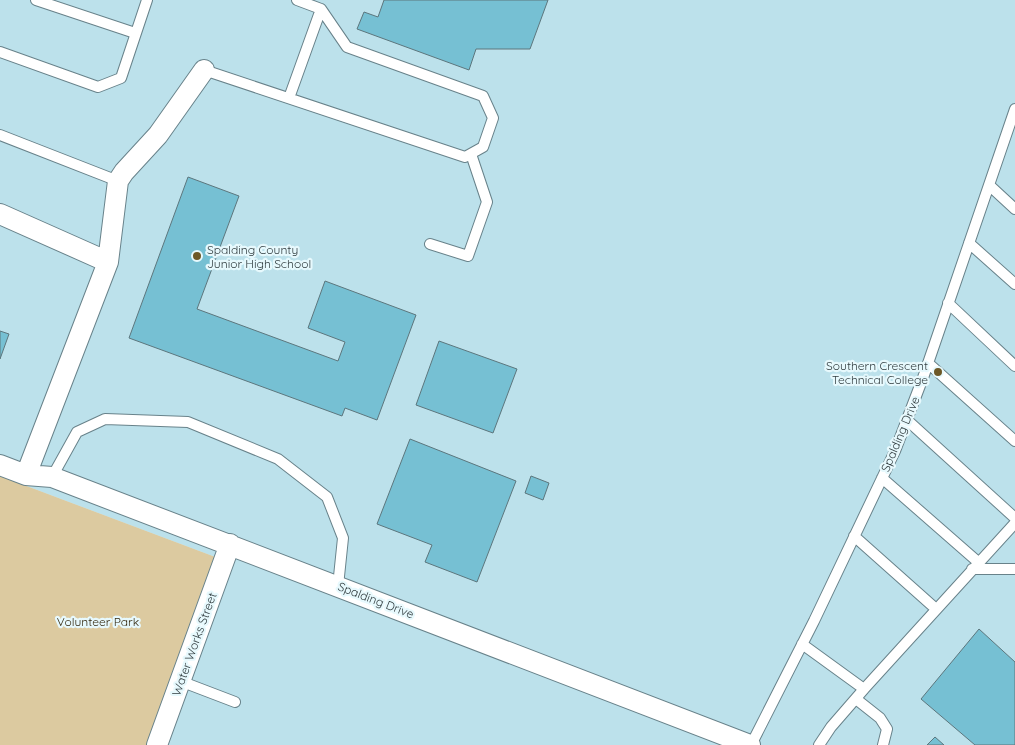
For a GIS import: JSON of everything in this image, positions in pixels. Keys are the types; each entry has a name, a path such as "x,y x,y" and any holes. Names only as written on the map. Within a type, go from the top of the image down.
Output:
{"street":[{"path":"26,475 108,262 118,182 124,172 158,135 204,70"},
{"path":"0,214 108,262"},
{"name":"Spalding Drive","path":"0,465 26,475 52,477 750,745"},
{"name":"Water Works Street","path":"157,745 230,544"}],"lane":[{"path":"36,0 135,34"},
{"path":"0,52 98,87 121,78 147,0"},
{"path":"204,70 465,157 483,147 493,118 483,96 347,47 321,9 297,0"},
{"path":"289,98 321,9"},
{"name":"Spalding Drive","path":"750,745 802,644 882,478 907,420 1015,109"},
{"path":"1006,133 1015,140"},
{"path":"0,135 118,182"},
{"path":"430,244 468,256 487,202 471,154"},
{"path":"989,185 1015,209"},
{"path":"969,243 1015,284"},
{"path":"948,303 1015,366"},
{"path":"928,363 1015,441"},
{"path":"52,477 77,432 105,419 188,422 278,458 328,497 343,538 338,586"},
{"path":"907,420 1015,518"},
{"path":"882,478 975,566 1015,569"},
{"path":"819,745 864,689 1015,522"},
{"path":"854,536 936,609"},
{"path":"802,644 864,689"},
{"path":"180,681 235,702"},
{"path":"856,699 880,718 887,729 883,745"}],"shaded area":[{"path":"0,0 1015,0 1015,745 157,745 226,561 0,476"}],"green space":[{"name":"Volunteer Park","path":"0,476 226,561 157,745 0,745"}],"building":[{"path":"384,0 548,0 530,49 476,49 469,70 357,29 364,12 378,17"},
{"path":"188,177 239,196 197,309 338,361 345,342 308,328 325,281 416,315 377,420 345,408 342,416 129,338"},
{"path":"0,331 9,334 0,359"},
{"path":"439,341 517,369 493,433 416,405"},
{"path":"410,439 516,481 477,582 425,562 432,545 377,524"},
{"path":"531,476 549,483 543,500 525,493"},
{"path":"979,629 1015,662 1015,745 975,745 921,699"},
{"path":"935,737 944,745 927,745"}],"place":[{"name":"Spalding County Junior High School","path":"197,256"},
{"name":"Southern Crescent Technical College","path":"938,372"}]}
